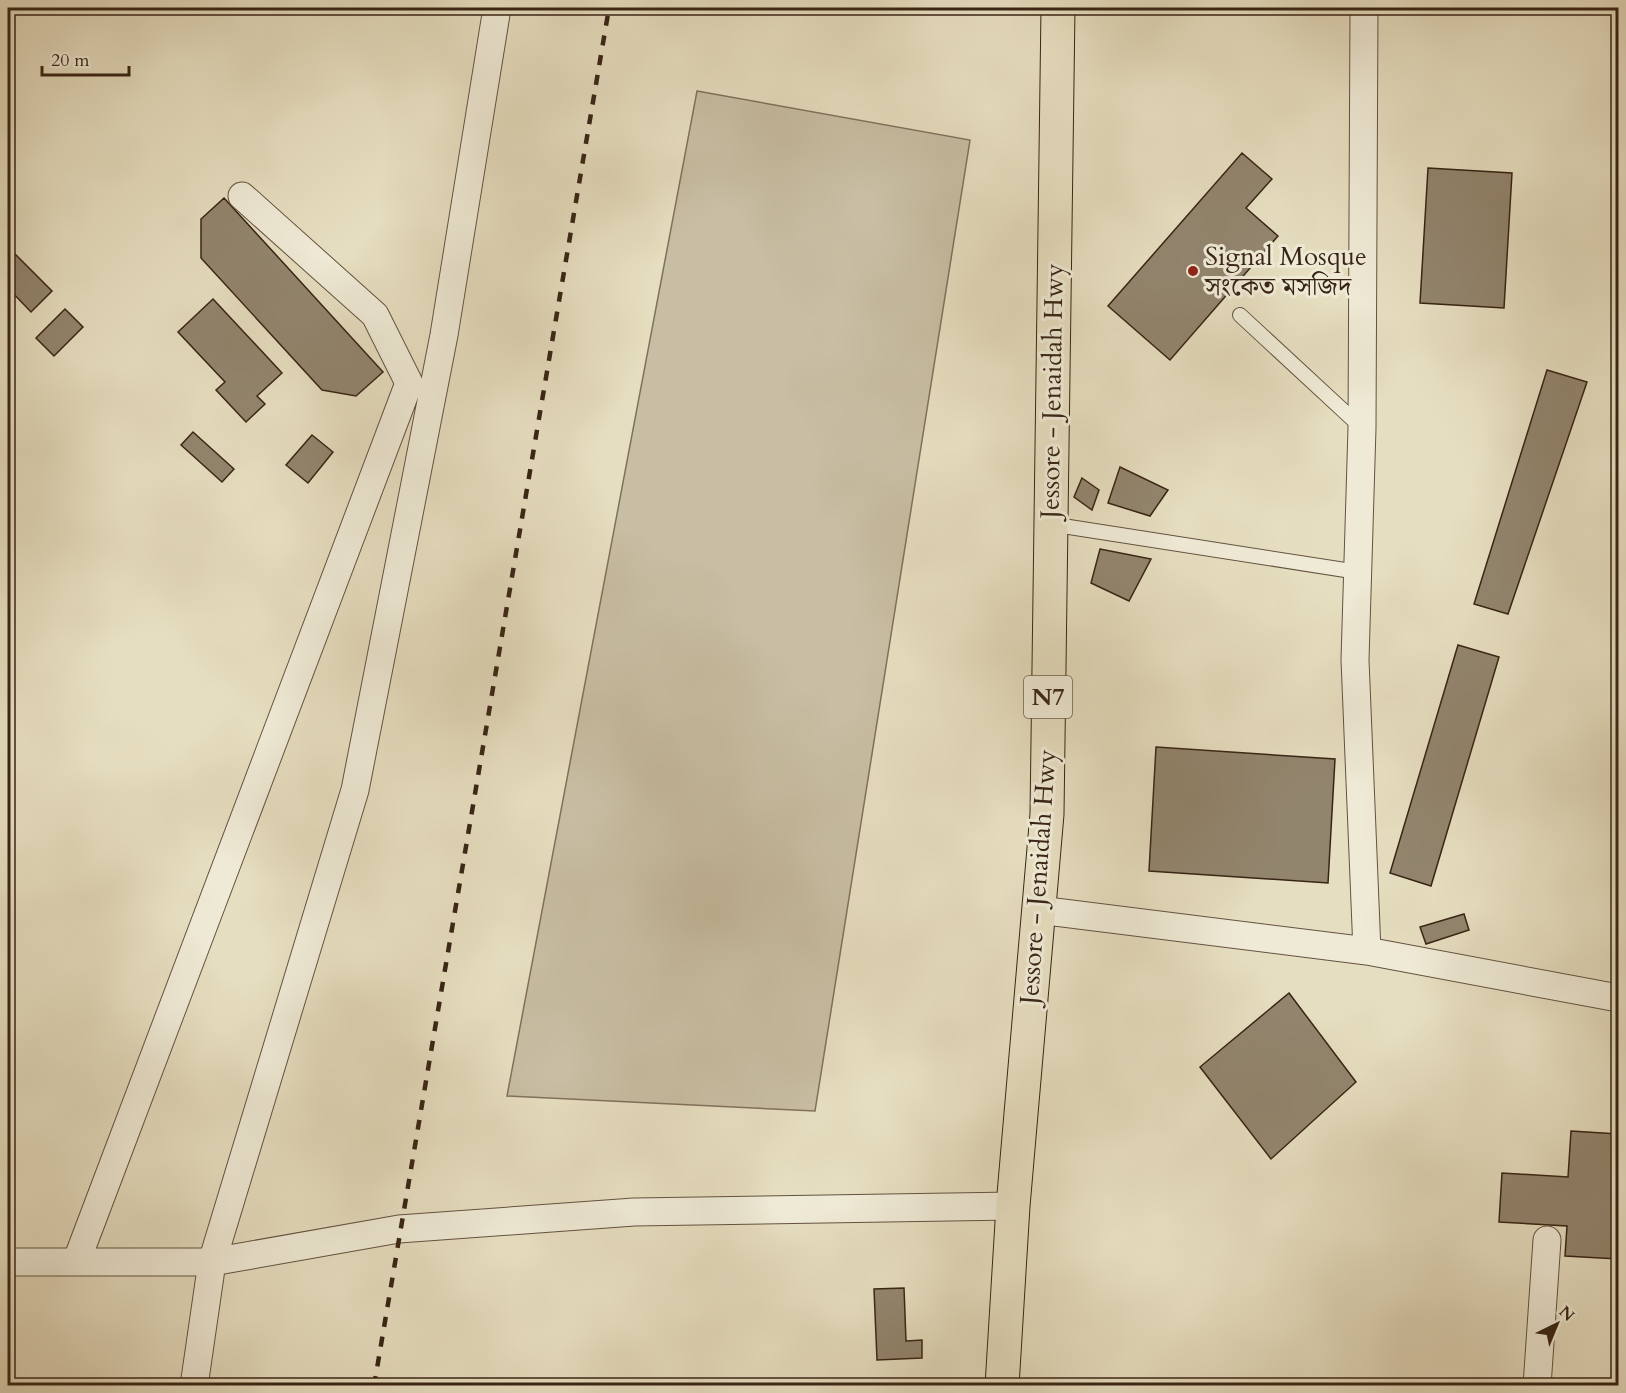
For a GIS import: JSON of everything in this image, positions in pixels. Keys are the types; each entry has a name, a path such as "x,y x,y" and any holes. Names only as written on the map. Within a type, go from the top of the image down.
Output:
{"highway":[{"name":"Jessore - Jenaidah Hwy","path":"1002,1386 1013,1206 1047,814 1058,8"}],"street":[{"path":"194,1386 212,1262 355,790 444,335 497,8"},
{"path":"1364,8 1362,428 1355,660 1367,951"},
{"path":"77,1260 409,383 375,315 242,196"},
{"path":"1038,910 1367,951 1618,998"},
{"path":"8,1262 77,1260 212,1262 399,1229 634,1212 1013,1206"},
{"path":"1537,1386 1547,1240"}],"lane":[{"path":"1240,315 1362,428"},
{"path":"1050,524 1358,572"}],"shaded area":[{"path":"697,91 970,140 815,1111 507,1096"}],"building":[{"name":"Signal Mosque সংকেত মসজিদ","path":"1242,153 1272,179 1246,208 1278,236 1170,360 1108,306"},
{"path":"1428,168 1512,173 1504,308 1420,303"},
{"path":"224,198 383,372 356,396 322,390 201,258 201,219"},
{"path":"8,247 52,291 31,312 8,288"},
{"path":"213,299 282,373 257,396 265,404 246,422 216,390 225,382 178,332"},
{"path":"65,309 83,327 54,356 36,338"},
{"path":"8,365 14,371 8,379"},
{"path":"1547,370 1587,382 1508,614 1474,604"},
{"path":"193,432 234,469 222,482 181,445"},
{"path":"312,435 333,452 308,483 286,465"},
{"path":"1120,467 1168,490 1150,516 1108,503"},
{"path":"1082,478 1099,490 1092,510 1074,497"},
{"path":"1100,549 1151,559 1129,601 1091,583"},
{"path":"1458,645 1499,657 1431,886 1390,873"},
{"path":"1156,747 1335,759 1328,883 1149,871"},
{"path":"1464,914 1469,930 1426,944 1420,927"},
{"path":"1289,993 1356,1082 1271,1159 1200,1067"},
{"path":"1571,1131 1618,1134 1618,1259 1565,1256 1567,1226 1499,1222 1502,1173 1568,1177"},
{"path":"904,1288 906,1341 922,1340 922,1358 877,1360 874,1289"}],"railway":[{"path":"374,1386 609,8"}],"place":[{"name":"Signal Mosque সংকেত মসজিদ","path":"1193,271"}]}
